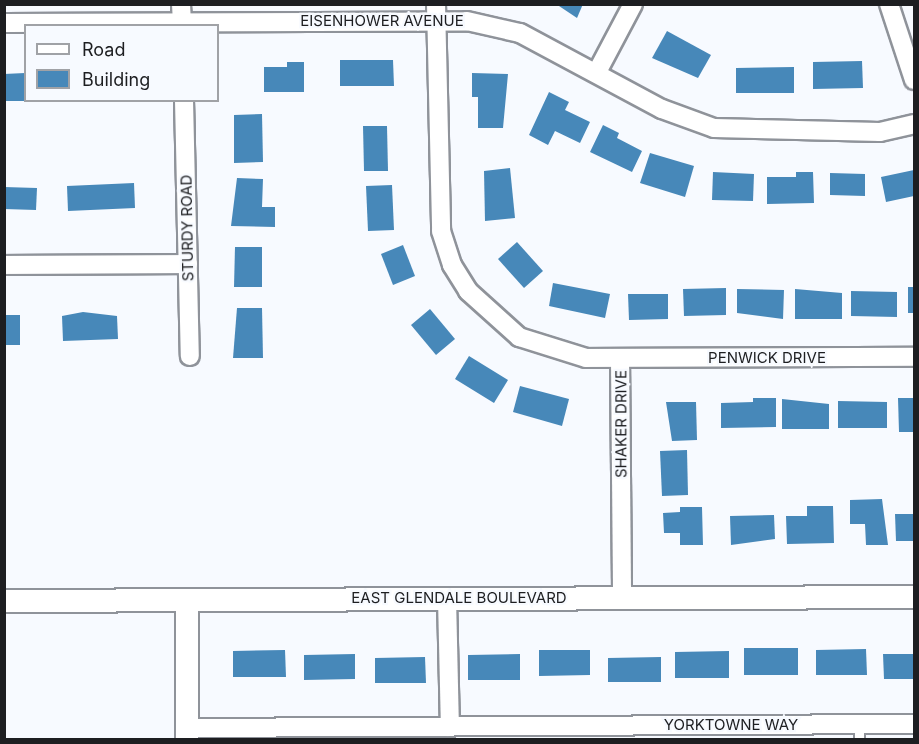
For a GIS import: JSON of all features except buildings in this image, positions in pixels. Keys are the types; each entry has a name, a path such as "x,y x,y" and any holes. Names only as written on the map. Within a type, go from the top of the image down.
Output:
{"street":[{"path":"597,72 633,4"},
{"path":"889,4 915,80"},
{"name":"EISENHOWER AVENUE","path":"4,23 436,12 520,33 597,72 662,109 714,129 880,132 915,124"},
{"name":"SHAKER DRIVE","path":"436,12 437,198 452,265 489,315 519,337 552,351 620,358 622,597"},
{"name":"STURDY ROAD","path":"184,102 190,356"},
{"path":"4,265 188,264"},
{"name":"PENWICK DRIVE","path":"620,358 915,357"},
{"name":"EAST GLENDALE BOULEVARD","path":"4,601 915,597"},
{"path":"447,598 450,727"},
{"path":"187,600 187,734"},
{"name":"YORKTOWNE WAY","path":"187,734 450,727 859,732 915,724"}]}
